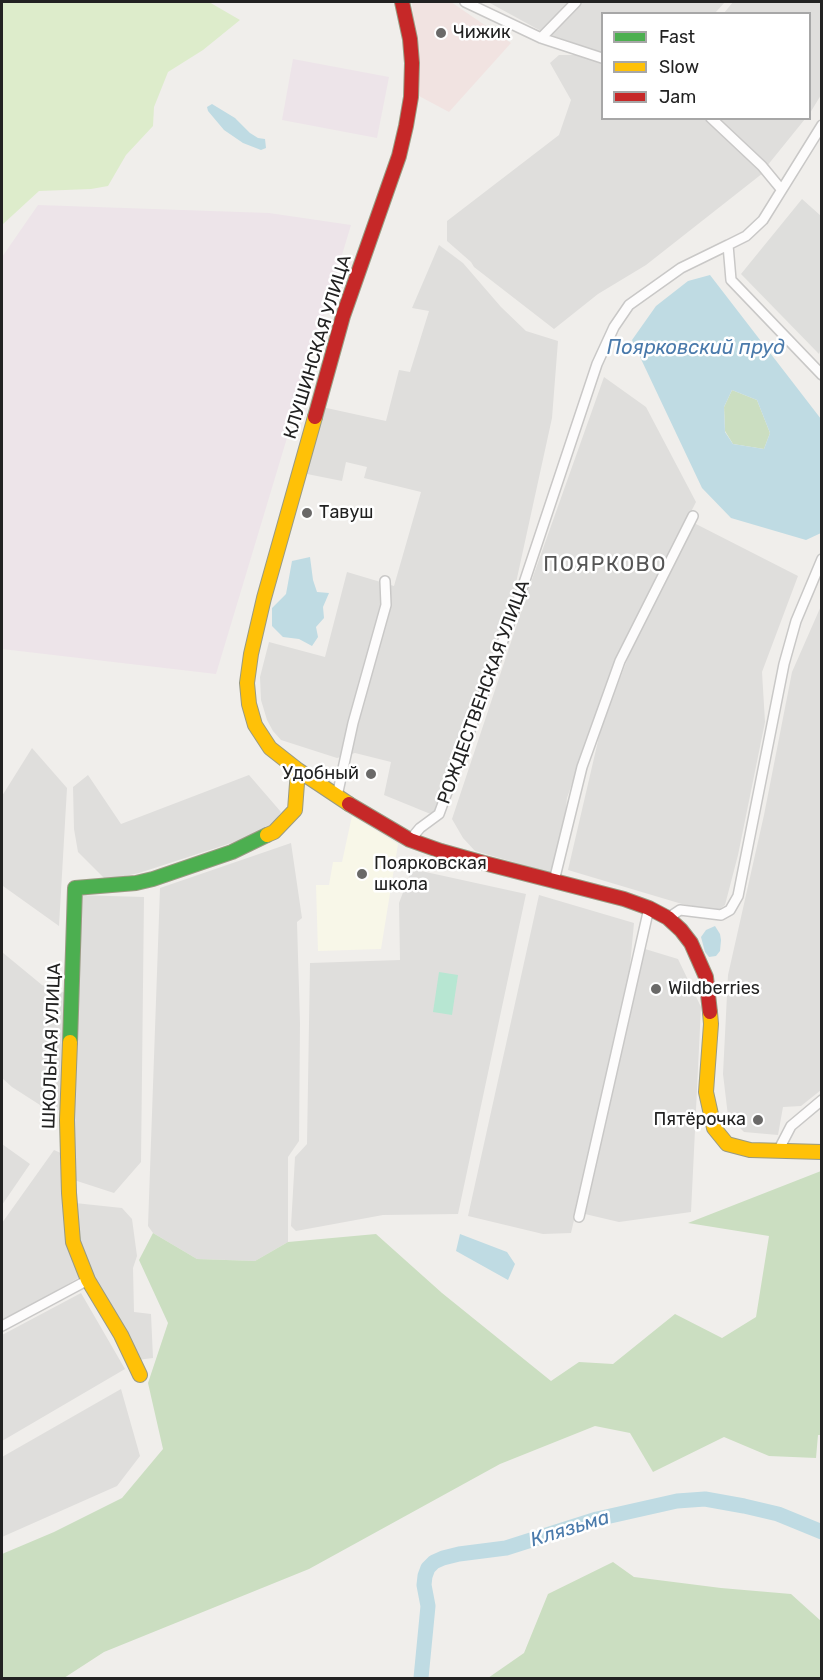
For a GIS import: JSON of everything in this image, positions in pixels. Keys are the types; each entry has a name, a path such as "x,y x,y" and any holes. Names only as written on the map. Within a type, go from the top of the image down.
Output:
{"main road":[{"name":"КЛУШИНСКАЯ УЛИЦА","path":"402,2 410,39 412,63 411,97 406,126 399,156 343,316 267,587 251,654 247,683 249,704 255,725 270,748 298,770 410,840 484,863 624,899 668,918 691,943 706,977 711,1024 706,1092 714,1128 727,1144 750,1150 822,1152"},
{"name":"ШКОЛЬНАЯ УЛИЦА","path":"140,1375 121,1335 88,1280 73,1242 67,1120 75,888 136,883 153,879 232,852 274,832 295,810 298,770"}],"street":[{"path":"465,2 541,38 601,57"},
{"path":"541,38 576,2"},
{"path":"713,120 762,166 781,189"},
{"name":"РОЖДЕСТВЕНСКАЯ УЛИЦА","path":"410,840 420,828 439,814 521,592 597,364 614,327 629,305 681,268 746,236 763,220 822,125"},
{"path":"728,245 731,280 822,375"},
{"path":"554,881 582,767 620,661 693,516"},
{"path":"668,918 680,910 721,915 730,910 738,896 784,664 796,621 822,559"},
{"path":"337,796 353,723 386,605 385,581"},
{"path":"579,1216 649,908"},
{"path":"778,1151 790,1126 822,1100"},
{"path":"2,1326 88,1280"}],"shaded area":[{"path":"412,2 451,2 511,43 449,112 419,96"},
{"path":"488,2 568,2 541,31"},
{"path":"583,2 725,2 716,12 601,12 601,53 551,35"},
{"path":"733,2 821,2 821,95 811,111 811,12 725,12"},
{"path":"559,55 581,55 601,62 601,120 707,120 763,173 646,265 598,294 554,329 474,267 447,241 447,221 559,135 571,100 550,63"},
{"path":"293,59 389,77 377,138 282,120"},
{"path":"717,120 804,120 767,166"},
{"path":"802,199 821,216 822,345 819,354 741,274"},
{"path":"38,205 269,213 351,225 216,674 2,649 2,257"},
{"path":"439,245 463,263 501,307 526,331 558,341 552,418 512,601 433,815 384,795 391,762 355,753 337,758 281,740 267,720 261,700 260,677 269,642 325,657 347,572 394,586 421,492 364,478 367,467 346,462 342,481 307,474 322,407 386,421 399,370 410,372 429,311 412,308"},
{"path":"604,377 646,407 696,502 614,663 567,798 564,827 552,873 475,851 463,838 452,819 530,585"},
{"path":"694,523 798,576 762,672 765,722 738,855 725,905 717,911 682,904 568,870 601,728 639,629"},
{"path":"821,606 821,1090 801,1106 783,1107 778,1135 744,1132 728,1116 723,1074 728,975 764,815 792,672"},
{"path":"32,748 67,788 59,926 3,886 2,888 2,796"},
{"path":"88,775 121,824 249,775 281,812 268,831 139,873 106,880 78,852 74,829 73,787"},
{"name":"Поярковская школа","path":"352,816 398,844 381,949 318,951 316,885 329,885 333,862 342,862"},
{"path":"291,843 302,918 297,922 300,1023 299,1141 288,1157 288,1242 255,1261 197,1259 153,1233 148,1226 160,888"},
{"path":"412,869 526,894 458,1214 383,1215 296,1231 291,1226 295,1157 307,1144 310,963 400,960 399,903"},
{"path":"76,895 144,897 141,1162 114,1193 74,1180"},
{"path":"539,895 634,923 628,987 571,1233 543,1234 468,1216"},
{"path":"645,949 678,959 701,1007 691,1212 619,1222 585,1214"},
{"path":"2,952 42,985 66,993 63,1106 54,1114 2,1078"},
{"path":"2,1144 30,1164 2,1205"},
{"path":"54,1150 63,1154 65,1234 80,1273 78,1278 2,1323 2,1223"},
{"path":"75,1203 122,1208 132,1219 137,1256 133,1268 134,1312 151,1314 153,1358 137,1360 96,1286 76,1239"},
{"path":"81,1293 125,1369 2,1441 2,1335"},
{"path":"121,1389 140,1456 117,1486 2,1537 2,1457"}],"green space":[{"path":"2,2 209,2 240,20 203,50 168,72 154,107 153,126 126,155 108,186 39,191 2,225"},
{"path":"732,390 757,400 770,433 764,449 733,444 725,431 724,407"},
{"path":"439,972 458,975 452,1015 433,1012"},
{"path":"821,1171 822,1435 818,1435 816,1458 769,1456 724,1437 653,1472 630,1433 595,1426 500,1464 309,1569 104,1652 64,1678 2,1678 2,1554 54,1532 122,1498 163,1449 148,1383 168,1323 139,1260 153,1233 197,1259 255,1261 288,1242 376,1234 442,1293 551,1381 579,1362 613,1364 675,1314 722,1338 756,1317 769,1236 688,1223"},
{"path":"613,1562 634,1577 791,1594 821,1621 821,1678 488,1678 524,1653 548,1594"}],"water":[{"path":"212,104 235,118 250,133 265,139 266,148 261,150 243,143 224,130 208,111 207,107"},
{"name":"Поярковский пруд","path":"710,275 821,419 821,533 806,540 731,518 702,488 632,340 656,306 688,281","holes":["732,390 757,400 770,433 764,449 733,444 725,432 724,407"]},
{"path":"310,557 317,592 329,593 323,607 324,618 316,627 318,637 312,646 299,639 283,637 272,626 272,608 286,594 292,561"},
{"path":"715,926 720,934 720,951 716,956 709,957 705,952 701,937 706,930"},
{"path":"460,1234 507,1252 515,1264 508,1280 456,1251"}],"waterway":[{"name":"Клязьма","path":"421,1678 428,1606 424,1585 425,1576 428,1568 443,1558 506,1548 597,1519 677,1501 705,1499 778,1514 822,1532"}],"traffic: fast":[{"path":"70,1042 75,888 136,883 153,879 232,852 267,835"}],"traffic: slow":[{"path":"315,417 264,598 247,683 249,704 255,725 270,748 349,804"},
{"path":"267,835 274,832 295,810 298,770"},
{"path":"710,1012 706,1092 714,1128 727,1144 750,1150 822,1152"},
{"path":"70,1042 67,1120 73,1242 88,1280 121,1335 140,1375"}],"traffic: jam":[{"path":"315,417 343,316 399,156 406,126 411,97 412,63 410,39 402,2"},
{"path":"349,804 410,840 484,863 624,899 668,918 691,943 706,977 710,1012"}],"place":[{"name":"Чижик","path":"441,33"},
{"name":"Тавуш","path":"307,513"},
{"name":"Удобный","path":"371,774"},
{"name":"Поярковская школа","path":"362,874"},
{"name":"Wildberries","path":"656,989"},
{"name":"Пятёрочка","path":"758,1120"}],"district":[{"name":"ПОЯРКОВО","path":"605,565"}]}
